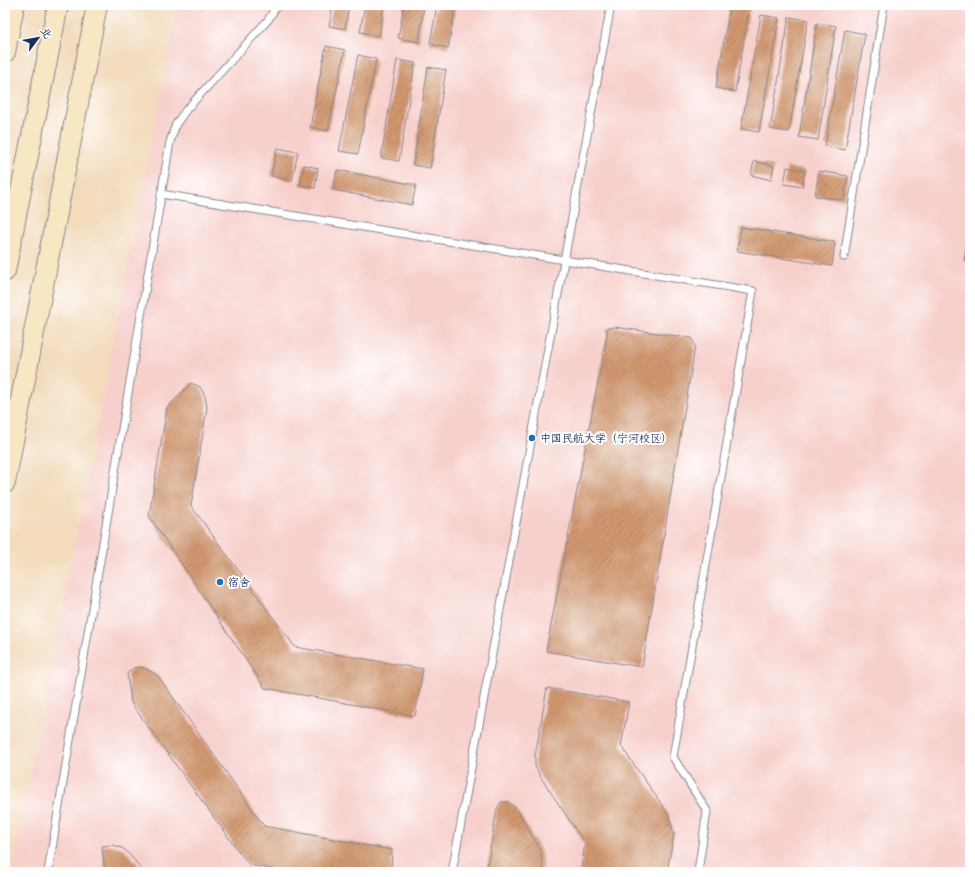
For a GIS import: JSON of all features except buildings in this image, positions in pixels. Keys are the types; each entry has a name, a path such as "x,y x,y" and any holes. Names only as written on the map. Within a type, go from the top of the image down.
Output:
{"main road":[{"path":"5,52 14,5"},
{"path":"5,271 58,5"},
{"path":"5,483 97,5"}],"lane":[{"path":"48,872 170,142 176,124 186,110 268,20 277,5"},
{"path":"452,872 611,5"},
{"path":"844,257 884,5"},
{"path":"161,194 753,291 673,757 707,811 698,872"}],"shaded area":[{"name":"中国民航大学（宁河校区）","path":"178,5 970,5 970,872 12,872"}],"place":[{"name":"中国民航大学（宁河校区）","path":"532,438"},
{"name":"宿舍","path":"220,582"}]}
